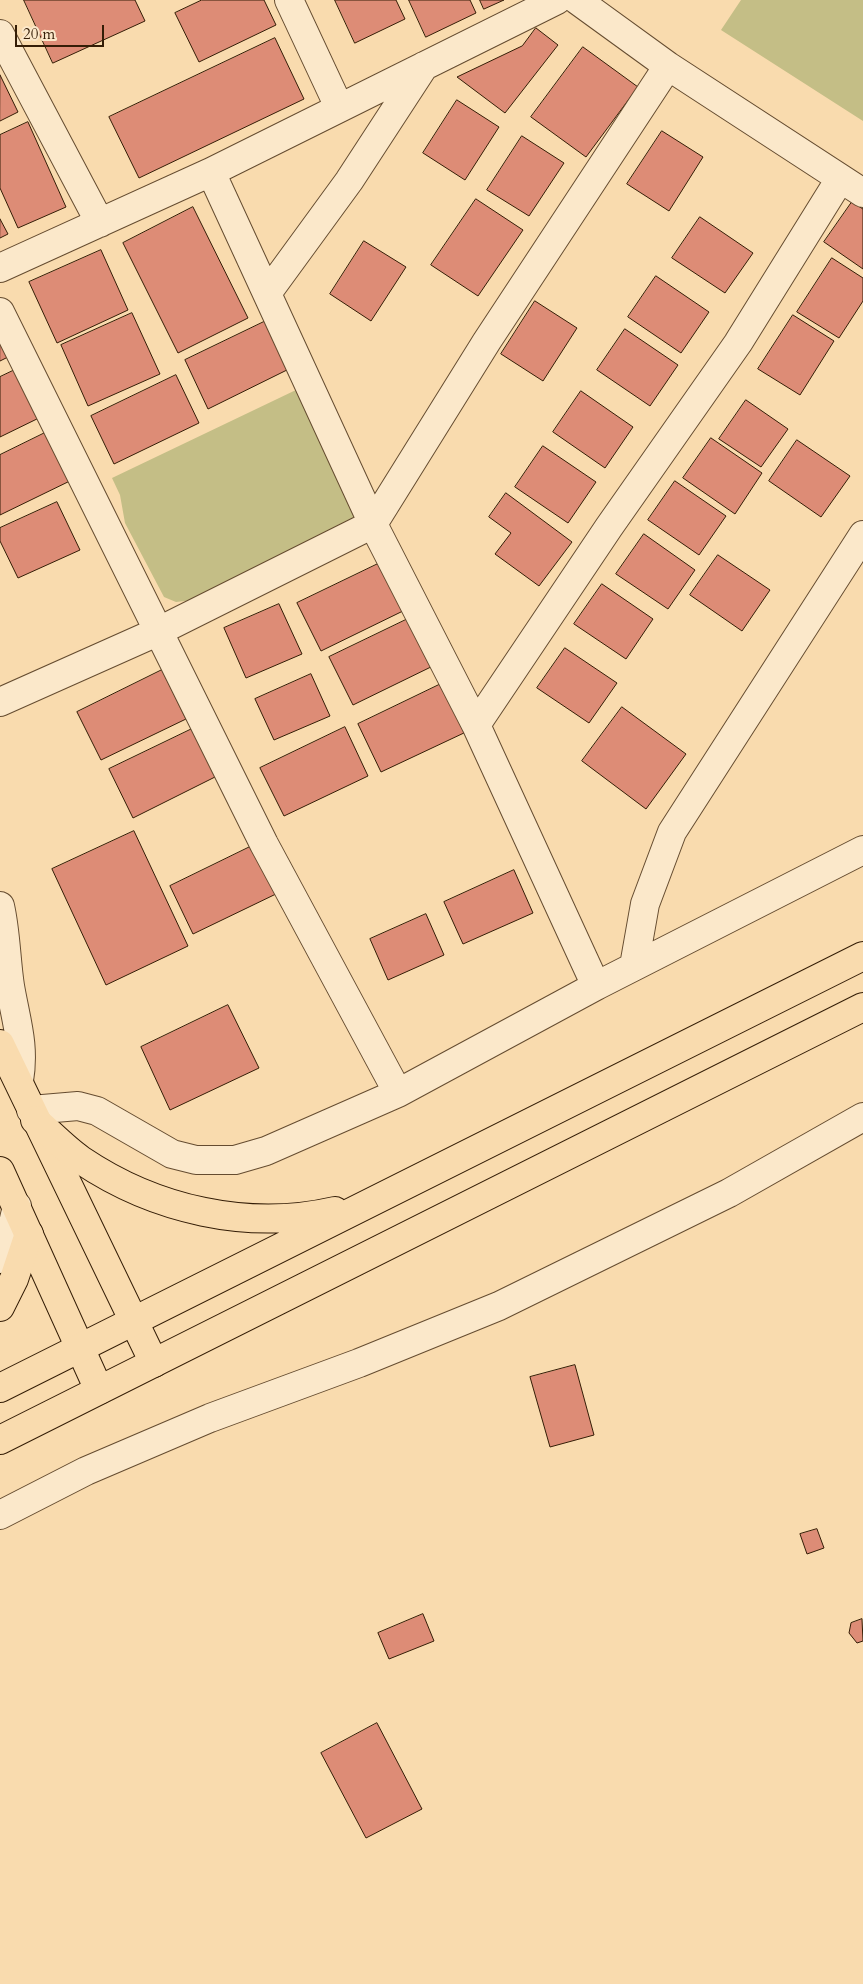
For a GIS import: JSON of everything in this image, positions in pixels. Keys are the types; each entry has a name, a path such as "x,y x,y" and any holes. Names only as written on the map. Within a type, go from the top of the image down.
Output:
{"main road":[{"path":"0,1388 863,956"},
{"path":"0,1440 863,1007"},
{"path":"0,1044 133,1323 154,1363"},
{"path":"33,1115 80,1160 133,1190 190,1210 249,1219 310,1217 369,1203"},
{"path":"0,1171 100,1390"},
{"path":"0,1307 14,1279 29,1234"}],"street":[{"path":"289,0 339,107"},
{"path":"0,268 211,172 557,0"},
{"path":"577,0 668,66 840,180 863,193"},
{"path":"0,34 100,223"},
{"path":"268,292 349,181 424,66"},
{"path":"0,702 157,632 373,524 487,341 668,66"},
{"path":"211,172 268,292 373,524 476,725 596,986"},
{"path":"476,725 609,527 738,343 840,180"},
{"path":"0,312 157,632 264,844 398,1093"},
{"path":"634,966 645,904 672,832 863,535"},
{"path":"33,1115 78,1106 110,1117 172,1154 196,1160 234,1160 266,1151 398,1093 634,966 863,850"},
{"path":"0,906 10,988 22,1046 19,1081"},
{"path":"0,1515 86,1471 210,1418 359,1363 499,1306 729,1193 863,1117"},
{"path":"0,1259 9,1242 17,1206"}],"shaded area":[{"path":"741,0 863,0 863,121 721,30"},
{"path":"298,389 355,516 340,529 194,600 176,602 164,597 125,523 120,495 112,478"}],"building":[{"path":"24,0 135,0 145,21 53,63"},
{"path":"202,0 264,0 276,25 199,62 175,13"},
{"path":"335,0 396,0 405,19 355,43"},
{"path":"409,0 470,0 476,13 426,37"},
{"path":"480,0 504,0 484,9"},
{"path":"536,28 558,45 505,113 457,77 522,46"},
{"path":"275,38 304,99 139,178 109,117"},
{"path":"583,47 638,87 586,157 531,117"},
{"path":"0,75 18,112 0,121"},
{"path":"457,100 499,127 465,180 423,153"},
{"path":"28,122 66,207 18,228 0,188 0,135"},
{"path":"662,131 703,157 669,211 627,184"},
{"path":"522,136 564,163 529,216 487,190"},
{"path":"476,199 523,230 478,296 431,265"},
{"path":"852,202 863,209 863,269 824,242"},
{"path":"193,207 248,318 178,353 123,243"},
{"path":"700,217 753,253 725,293 672,258"},
{"path":"0,219 8,234 0,238"},
{"path":"364,241 406,267 371,321 330,294"},
{"path":"101,250 128,310 57,343 29,282"},
{"path":"832,258 863,278 863,301 839,338 797,312"},
{"path":"656,276 709,312 681,353 628,317"},
{"path":"535,301 577,328 543,381 501,354"},
{"path":"132,313 160,374 88,406 61,345"},
{"path":"793,315 834,341 800,395 758,369"},
{"path":"270,319 293,367 208,409 185,360"},
{"path":"0,325 14,354 0,361"},
{"path":"625,329 678,365 650,406 597,370"},
{"path":"19,368 43,416 0,437 0,377"},
{"path":"176,375 199,423 114,464 91,416"},
{"path":"581,391 633,427 605,468 553,432"},
{"path":"746,400 788,429 761,467 719,439"},
{"path":"53,429 76,478 0,515 0,455"},
{"path":"711,438 762,473 735,514 683,478"},
{"path":"797,440 850,476 821,517 769,481"},
{"path":"543,446 596,482 568,523 515,487"},
{"path":"675,481 726,516 699,555 648,520"},
{"path":"506,493 572,542 539,586 495,554 511,533 489,517"},
{"path":"57,502 80,550 18,578 0,541 0,528"},
{"path":"644,534 695,570 668,609 616,574"},
{"path":"718,555 770,590 742,631 690,595"},
{"path":"382,562 405,610 321,651 297,603"},
{"path":"602,584 653,619 626,659 574,624"},
{"path":"279,604 302,654 246,678 224,628"},
{"path":"414,616 437,664 353,705 329,657"},
{"path":"565,648 617,683 589,723 537,688"},
{"path":"162,670 186,719 101,760 77,712"},
{"path":"311,674 330,716 274,740 255,699"},
{"path":"443,683 466,732 381,772 358,724"},
{"path":"622,707 686,754 646,809 582,761"},
{"path":"345,727 368,776 284,816 260,768"},
{"path":"194,728 217,776 133,818 109,769"},
{"path":"134,831 188,946 106,985 52,869"},
{"path":"254,845 278,893 193,934 170,886"},
{"path":"514,870 533,913 463,944 444,902"},
{"path":"426,914 444,955 388,980 370,939"},
{"path":"228,1005 259,1068 170,1110 141,1047"},
{"path":"575,1365 594,1435 550,1447 530,1377"},
{"path":"817,1529 824,1548 807,1554 800,1534"},
{"path":"423,1614 434,1641 389,1659 378,1633"},
{"path":"862,1619 863,1641 857,1643 849,1633 851,1623"},
{"path":"377,1723 422,1809 366,1838 321,1753"}]}
